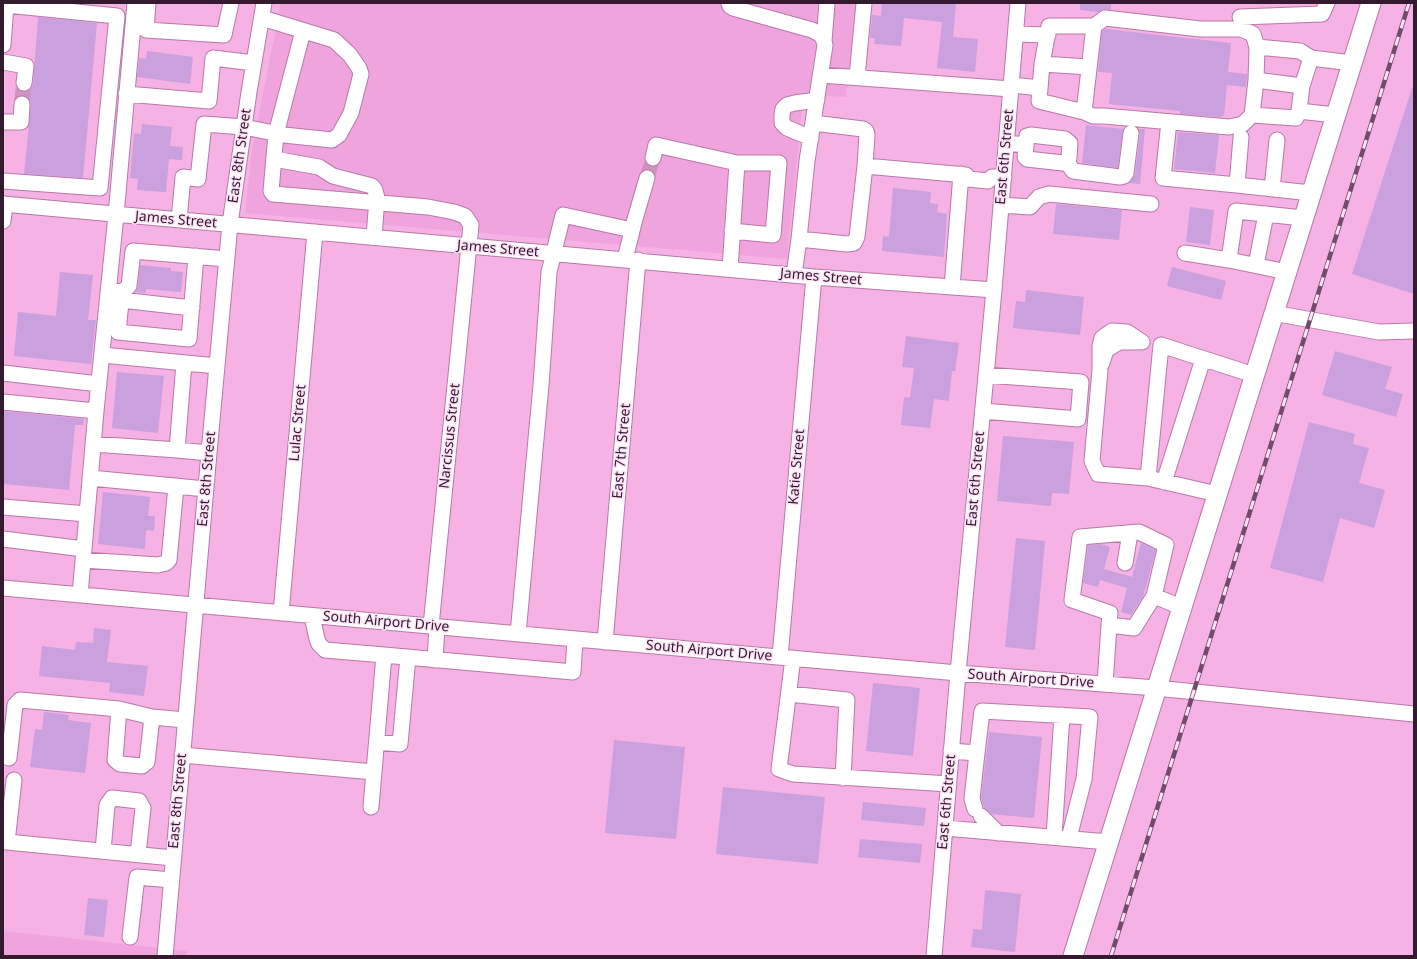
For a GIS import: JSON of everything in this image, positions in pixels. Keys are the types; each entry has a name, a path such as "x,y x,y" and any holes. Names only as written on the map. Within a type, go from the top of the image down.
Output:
{"main road":[{"path":"1073,956 1371,3"}],"street":[{"path":"135,3 116,215 118,332 189,339 196,256"},
{"path":"148,3 146,30 224,35 231,3"},
{"name":"East 8th Street","path":"165,956 230,224 264,3"},
{"path":"794,275 805,177 825,45 827,3"},
{"path":"857,77 864,3"},
{"name":"East 6th Street","path":"934,956 951,751 1001,205 998,177 1006,143 1018,3"},
{"path":"1240,17 1271,10 1322,14 1327,3"},
{"path":"3,45 6,5 117,16 100,188 3,181"},
{"path":"731,5 812,30 821,35 824,41"},
{"path":"179,220 183,178 198,179 204,124 244,127 276,134 310,139 332,140 339,135 351,113 361,74 359,68 350,56 334,40 262,18"},
{"path":"1105,18 1200,29 1241,29 1253,34 1257,47 1256,80 1252,115 1243,124 1229,127 1092,116 1084,112 1039,101 1042,64 1049,26 1094,26 1105,18"},
{"path":"1084,112 1094,26"},
{"path":"303,31 276,134 274,159 319,167 334,176 372,186 375,190 377,198 374,237"},
{"path":"1016,34 1048,35"},
{"path":"1257,47 1300,51 1311,58 1352,63"},
{"path":"109,101 126,98 209,101 213,58 254,63"},
{"path":"1252,115 1296,118 1299,111 1302,86 1311,58"},
{"path":"3,62 26,66 24,83"},
{"path":"1042,64 1089,67"},
{"path":"821,75 1040,88"},
{"path":"1256,80 1302,86"},
{"path":"799,239 848,244 854,243 857,237 865,166 866,131 863,129 812,130 785,126 782,123 783,109 787,105 795,102 817,100"},
{"path":"3,122 21,122 22,104"},
{"path":"1299,111 1335,115"},
{"path":"1168,131 1163,178 1311,193"},
{"path":"1067,162 1073,171 1124,176 1126,173 1131,133"},
{"path":"1030,135 1065,139 1070,143 1069,158 1067,162 1063,163 1027,159 1025,157 1027,136 1030,135"},
{"path":"1237,185 1241,137"},
{"path":"1272,189 1277,140"},
{"path":"1006,143 1026,145"},
{"path":"653,158 656,145 737,163 779,163 772,235 732,232"},
{"name":"Narcissus Street","path":"274,159 272,194 428,207 454,212 465,216 471,224 434,626 435,660"},
{"path":"730,269 737,163"},
{"path":"865,166 964,174 969,170 989,172 998,177"},
{"path":"952,287 964,174"},
{"name":"East 7th Street","path":"605,642 632,260 632,230 647,178"},
{"path":"44,208 46,184"},
{"path":"1001,205 1030,207 1039,197 1049,194 1151,204"},
{"path":"3,221 4,204"},
{"name":"James Street","path":"4,204 814,277 994,290"},
{"path":"1229,260 1236,212 1303,218"},
{"path":"1256,265 1266,214"},
{"path":"518,634 541,385 549,272 563,215 632,230"},
{"name":"Lulac Street","path":"281,613 315,232"},
{"path":"80,595 102,355 117,294 129,286 133,251 227,259"},
{"path":"1185,253 1256,265 1286,272"},
{"name":"Katie Street","path":"814,277 786,657 789,694 779,769 793,774 843,778"},
{"path":"117,294 192,308"},
{"path":"1273,313 1379,332 1414,331"},
{"path":"1217,494 1148,478 1098,474 1092,461 1100,370 1106,350 1119,342 1160,344 1254,375"},
{"path":"1148,478 1160,344"},
{"path":"102,355 217,366"},
{"path":"1164,482 1202,359"},
{"path":"177,450 184,363"},
{"path":"3,373 99,384"},
{"path":"982,411 1078,419 1081,382 986,375"},
{"path":"3,402 96,411"},
{"path":"93,444 209,453"},
{"path":"90,478 206,489"},
{"path":"3,539 84,554 158,565 166,563 169,560 176,486"},
{"path":"3,507 87,514"},
{"path":"1105,684 1109,625 1110,613 1072,600 1080,537 1138,532 1166,545 1154,596 1134,628 1109,625"},
{"path":"1125,563 1130,533"},
{"name":"South Airport Drive","path":"3,588 958,673 1156,688 1414,714"},
{"path":"1154,596 1181,607"},
{"path":"312,616 317,639 325,650 435,660 573,672 575,639"},
{"path":"371,807 384,655"},
{"path":"377,742 400,744 408,657"},
{"path":"789,694 847,700 843,778 949,784"},
{"path":"9,758 15,705 20,700 119,709 152,717 185,720"},
{"path":"119,709 115,760 120,764 142,766 147,762 152,717"},
{"path":"998,833 978,813 972,799 982,711 1090,717 1084,779 1061,838"},
{"path":"1061,838 1062,715"},
{"path":"951,751 977,753"},
{"path":"182,756 374,772"},
{"path":"14,780 7,842 173,858"},
{"path":"102,851 107,805 112,798 139,801 143,808 138,854"},
{"path":"945,828 1108,842"},
{"path":"130,937 137,877 171,880"}],"shaded area":[{"path":"281,3 856,3 846,97 828,96 802,108 787,259 245,213 252,149"},
{"path":"3,931 187,951 186,956 3,956"}],"building":[{"path":"882,3 956,3 953,37 978,39 975,72 937,68 942,22 904,18 901,46 874,44 875,38 870,38 872,15 881,16"},
{"path":"1080,3 1111,3 1111,10 1105,9 1098,12 1080,10"},
{"path":"38,17 97,23 83,178 24,174 31,104 30,100 23,95 18,96 14,100 16,86 18,90 23,92 28,91 33,84"},
{"path":"1105,29 1231,43 1228,72 1247,74 1246,87 1227,85 1224,116 1221,117 1180,114 1180,111 1109,104 1112,73 1098,72 1102,31"},
{"path":"147,51 193,57 190,84 137,77 139,58 146,59"},
{"path":"1412,88 1414,88 1414,294 1352,274"},
{"path":"142,124 172,127 170,146 183,147 182,160 169,159 166,192 137,190 138,179 130,178 134,133 141,134"},
{"path":"1086,125 1123,129 1118,168 1082,163"},
{"path":"1139,129 1145,129 1140,184 1129,183 1135,174 1140,134"},
{"path":"1178,132 1219,135 1215,173 1174,169"},
{"path":"893,188 931,192 930,203 938,204 937,212 947,214 944,257 882,251 883,236 889,237"},
{"path":"1056,204 1122,210 1119,240 1053,234"},
{"path":"1190,207 1214,210 1210,245 1186,242"},
{"path":"140,265 171,268 171,271 183,272 181,292 146,289 146,293 136,292 138,287"},
{"path":"1172,267 1226,281 1221,300 1167,286"},
{"path":"60,272 93,275 88,320 96,320 91,364 14,356 18,312 56,316"},
{"path":"1026,290 1084,297 1080,335 1013,328 1016,301 1025,302"},
{"path":"906,336 959,343 955,371 952,371 949,401 934,399 930,428 901,425 904,397 910,398 914,368 902,367"},
{"path":"1335,351 1392,367 1385,389 1403,394 1396,417 1322,395"},
{"path":"117,372 164,376 158,433 112,428"},
{"path":"3,411 84,419 83,425 75,425 69,490 3,484"},
{"path":"1309,422 1355,434 1353,444 1369,448 1359,483 1385,490 1374,528 1340,518 1323,582 1270,568"},
{"path":"1003,436 1074,442 1069,494 1052,493 1051,506 997,501"},
{"path":"103,492 150,497 148,516 155,516 154,531 146,530 145,549 98,544"},
{"path":"1016,538 1045,541 1035,650 1005,647"},
{"path":"1141,543 1156,550 1143,597 1131,615 1121,612 1127,588 1100,580 1098,587 1083,583 1088,545 1101,544 1110,547 1104,569 1132,577"},
{"path":"94,628 111,630 107,662 148,666 144,696 109,692 110,683 39,676 42,646 75,650 76,642 93,643"},
{"path":"873,683 920,688 913,756 866,751"},
{"path":"44,712 69,715 68,720 91,723 85,773 30,767 35,729 42,730"},
{"path":"989,732 1042,737 1034,818 991,814 984,807 981,798"},
{"path":"614,740 685,747 676,839 605,833"},
{"path":"723,787 825,797 818,864 716,854"},
{"path":"863,802 926,808 924,826 861,820"},
{"path":"860,839 922,844 920,863 858,857"},
{"path":"985,890 1021,894 1015,952 971,947 973,929 982,930"},
{"path":"88,898 108,900 104,937 84,935"}],"tunnel":[{"path":"22,104 24,83"},
{"path":"647,178 653,158"}],"railway":[{"path":"1111,956 1409,3"}]}
